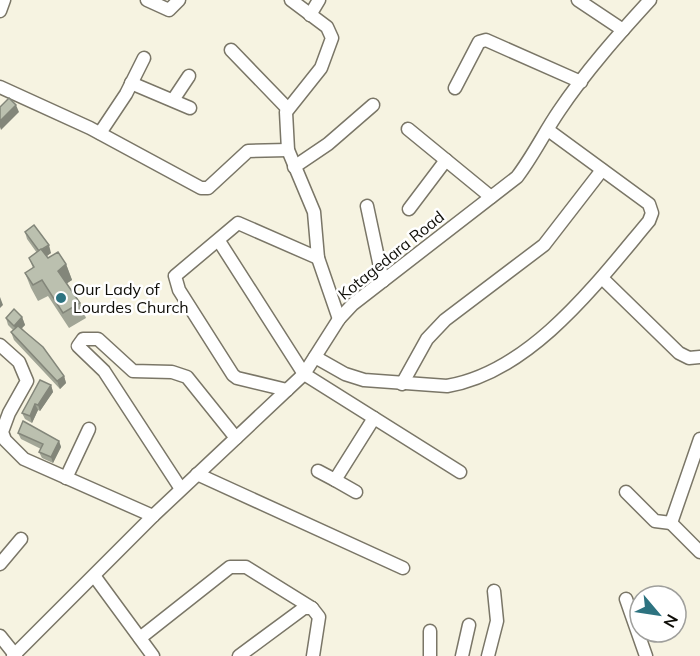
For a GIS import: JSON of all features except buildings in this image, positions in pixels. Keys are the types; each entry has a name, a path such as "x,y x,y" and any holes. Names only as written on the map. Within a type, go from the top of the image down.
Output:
{"street":[{"path":"0,11 4,0"},
{"path":"147,0 169,10 178,0"},
{"path":"291,0 327,27 332,44 311,83 288,109 288,150 314,212 318,258 339,319"},
{"path":"310,15 319,0"},
{"path":"578,0 623,30"},
{"name":"Kotagedara Road","path":"15,655 95,577 153,516 304,374 339,319 383,281 517,177 581,82 650,0"},
{"path":"455,88 478,42 486,40 581,82"},
{"path":"231,50 288,109"},
{"path":"100,133 144,58"},
{"path":"173,100 189,76"},
{"path":"131,83 190,108"},
{"path":"0,87 100,133 205,188 248,151 288,150"},
{"path":"294,167 328,144 373,105"},
{"path":"408,129 491,197"},
{"path":"315,357 354,377 402,384 436,386 459,384 513,359 564,319 602,278 649,221 652,213 649,204 548,130"},
{"path":"409,209 446,160"},
{"path":"402,384 422,346 445,320 544,245 602,170"},
{"path":"367,206 383,281"},
{"path":"287,390 237,378 233,375 175,283 178,272 219,241 233,225 243,223 318,258"},
{"path":"219,241 304,374 460,472"},
{"path":"602,278 679,353 689,358 700,357"},
{"path":"181,489 104,371 78,346 83,339 98,339 133,371 172,372 187,377 236,438"},
{"path":"0,345 19,362 27,381 9,413 2,432 5,440 24,459 153,516"},
{"path":"335,480 374,418"},
{"path":"66,478 89,429"},
{"path":"671,523 700,439"},
{"path":"318,471 356,492"},
{"path":"197,474 403,568"},
{"path":"626,492 655,521 671,523 700,552"},
{"path":"0,564 21,539"},
{"path":"140,638 230,567 236,565 246,567 312,608 319,617 313,656"},
{"path":"95,577 153,656"},
{"path":"488,656 497,621 494,591"},
{"path":"626,599 646,656"},
{"path":"239,656 304,608 312,608"},
{"path":"462,656 469,625"},
{"path":"430,632 430,656"},
{"path":"0,636 15,655"}],"place":[{"name":"Our Lady of Lourdes Church","path":"61,298"}]}
